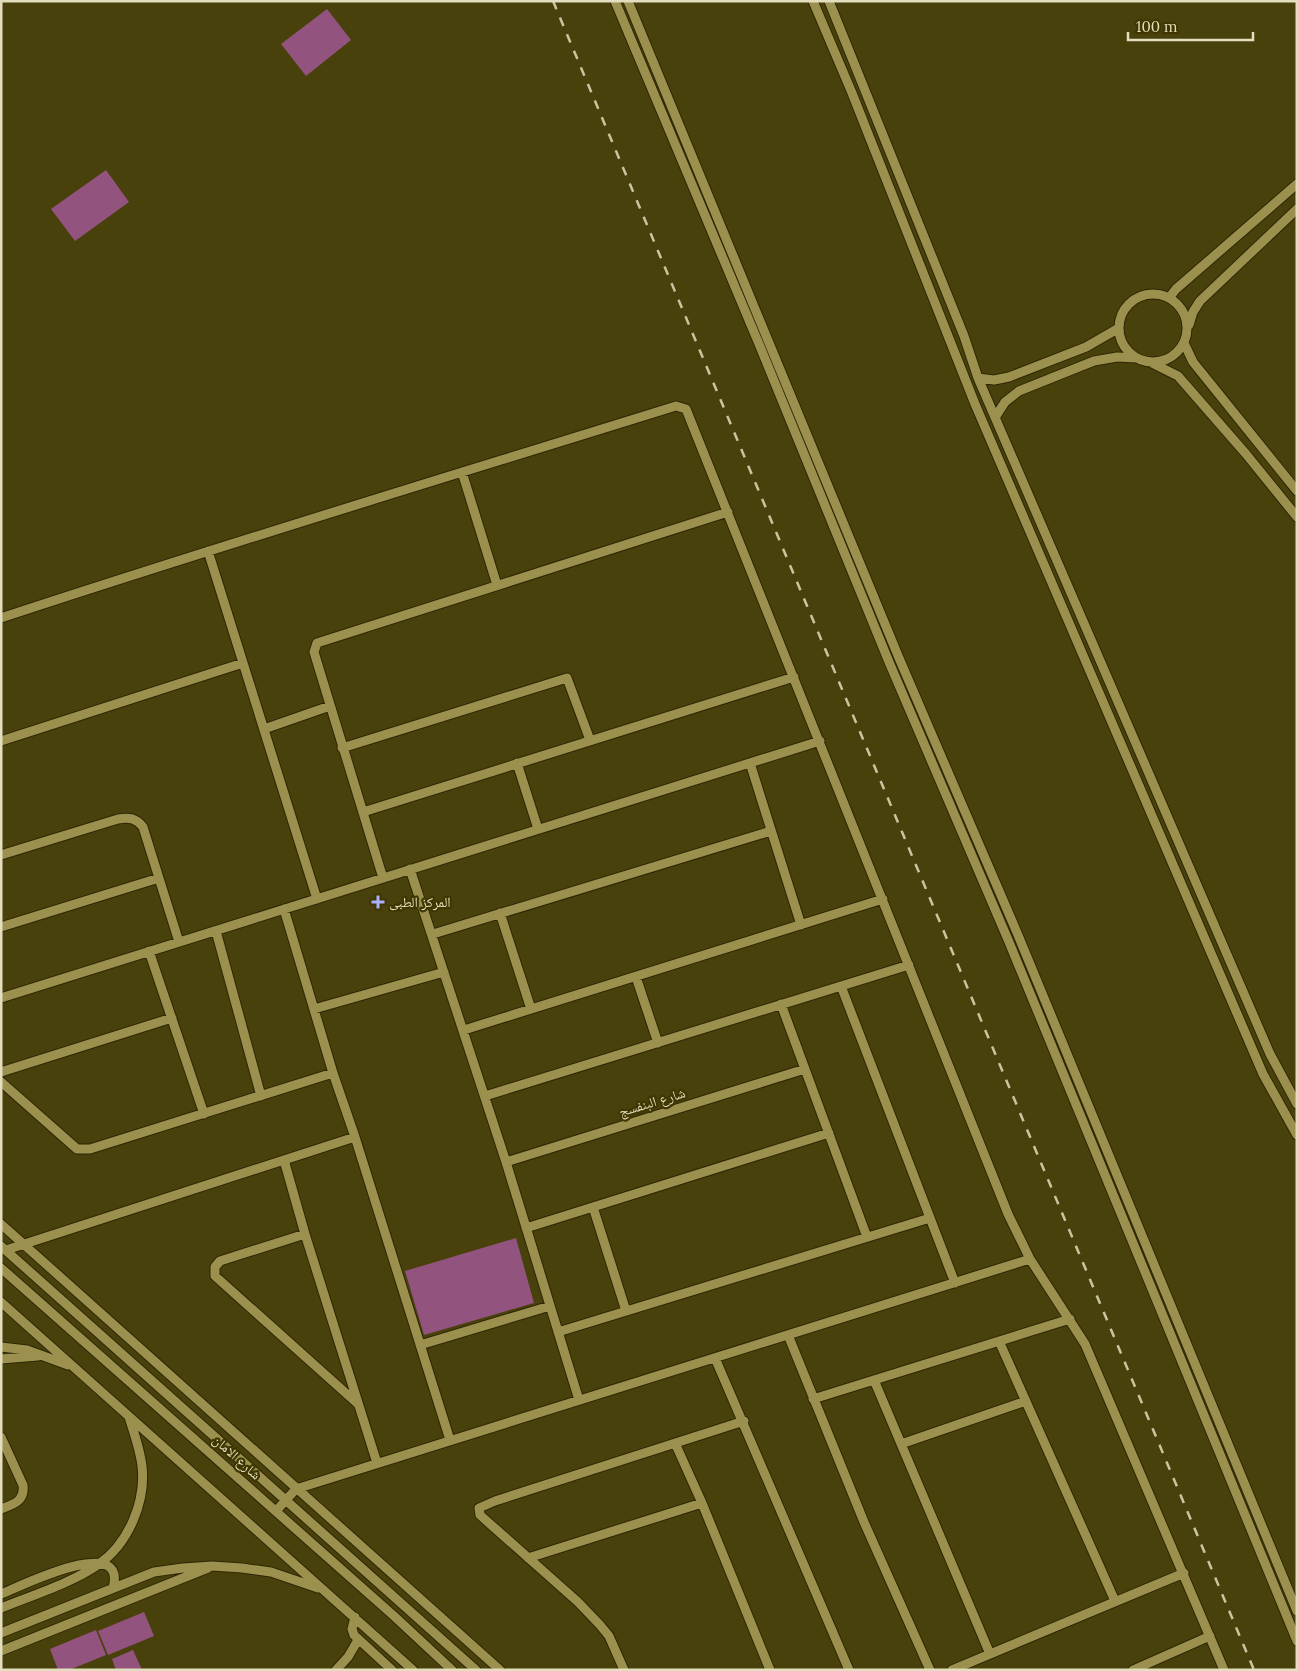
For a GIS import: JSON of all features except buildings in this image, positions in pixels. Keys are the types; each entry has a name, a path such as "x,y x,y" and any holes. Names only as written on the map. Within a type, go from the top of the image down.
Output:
{"street":[{"path":"616,1 1297,1641"},
{"path":"628,1 899,658 1018,935 1297,1611"},
{"path":"813,1 856,102 975,404 1263,1074 1297,1135"},
{"path":"829,1 964,336 978,378 1270,1054 1295,1101 1279,1104"},
{"path":"1170,298 1176,289 1297,184"},
{"path":"1152,362 1168,359 1174,355 1184,343 1193,312 1200,301 1297,209"},
{"path":"1137,358 1125,347 1119,328 1121,315 1125,308 1138,297 1154,294 1170,298 1183,310 1188,327"},
{"path":"978,378 994,380 1009,377 1086,347 1119,328"},
{"path":"950,342 964,336"},
{"path":"1184,343 1193,362 1297,491"},
{"path":"996,416 1005,402 1019,391 1094,362 1110,358 1137,358 1152,362 1178,376 1246,454 1297,517"},
{"path":"1,618 208,551 680,406 688,412 1008,1214 1030,1259 1085,1344 1224,1670"},
{"path":"1246,454 1259,445"},
{"path":"462,472 497,585"},
{"path":"383,878 314,652 317,642 728,512"},
{"path":"1024,518 1037,513"},
{"path":"208,551 317,899"},
{"path":"1,741 243,663"},
{"path":"363,812 794,676"},
{"path":"342,748 567,678 590,740"},
{"path":"264,729 330,706"},
{"path":"1,998 820,741"},
{"path":"517,763 538,829"},
{"path":"750,763 801,925"},
{"path":"1,855 118,819 132,818 143,827 179,942"},
{"path":"433,934 689,857 723,844 771,830"},
{"path":"410,870 464,1030 579,1400"},
{"path":"1,927 159,878"},
{"path":"464,1030 883,899"},
{"path":"284,909 333,1073 355,1137 450,1440"},
{"path":"500,913 531,1010"},
{"path":"216,930 261,1096"},
{"path":"149,952 204,1114"},
{"path":"485,1096 909,965"},
{"path":"314,1010 444,972"},
{"path":"636,977 658,1042"},
{"path":"842,986 955,1282"},
{"path":"781,1004 867,1237"},
{"path":"1,1072 172,1018"},
{"name":"شارع البنفسج","path":"506,1162 805,1069"},
{"path":"1,1082 77,1149 90,1149 333,1073"},
{"path":"526,1228 829,1133"},
{"path":"4,1248 355,1137"},
{"path":"284,1160 305,1234 377,1463"},
{"path":"593,1207 626,1311"},
{"path":"558,1332 930,1218"},
{"path":"1,1224 500,1670"},
{"path":"305,1234 220,1261 215,1267 215,1276 358,1404"},
{"path":"4,1248 476,1670"},
{"path":"276,1511 296,1489 1030,1259"},
{"name":"شارع الامان","path":"1,1268 394,1616 452,1670"},
{"path":"43,1304 54,1292"},
{"path":"1,1302 413,1670"},
{"path":"420,1345 550,1306"},
{"path":"813,1399 1070,1319"},
{"path":"788,1335 864,1522 930,1670"},
{"path":"999,1341 1116,1602"},
{"path":"1,1347 27,1350 76,1368"},
{"path":"1,1359 44,1355"},
{"path":"715,1358 744,1421 849,1670"},
{"path":"874,1380 990,1654"},
{"path":"901,1444 1026,1401"},
{"path":"1,1608 83,1574 101,1563 117,1547 129,1529 138,1509 142,1488 141,1459 128,1415"},
{"path":"624,1670 609,1636 600,1625 578,1602 480,1515 478,1510 481,1506 744,1421"},
{"path":"1,1437 24,1490 17,1503 1,1509"},
{"path":"676,1443 767,1669"},
{"path":"528,1558 702,1504"},
{"path":"1,1594 70,1566 91,1562 108,1566 115,1580 113,1588"},
{"path":"1,1633 154,1572 183,1568 212,1566 271,1572 326,1591"},
{"path":"1,1650 212,1566"},
{"path":"952,1670 1184,1573"},
{"path":"394,1616 403,1606"},
{"path":"355,1617 352,1629 358,1640 392,1670"},
{"path":"1133,1670 1144,1667 1210,1636"},
{"path":"336,1670 348,1657 358,1640"}],"shaded area":[{"path":"327,9 351,40 306,76 281,44"},
{"path":"106,170 129,202 75,241 51,209"},
{"path":"516,1238 534,1303 424,1335 405,1271"},
{"path":"144,1612 154,1636 108,1655 98,1631"},
{"path":"96,1630 106,1655 69,1670 58,1670 50,1649"},
{"path":"133,1650 142,1670 116,1670 112,1659"}],"railway":[{"path":"553,1 1254,1670"}],"place":[{"name":"المركز الطبى","path":"378,902"}]}
